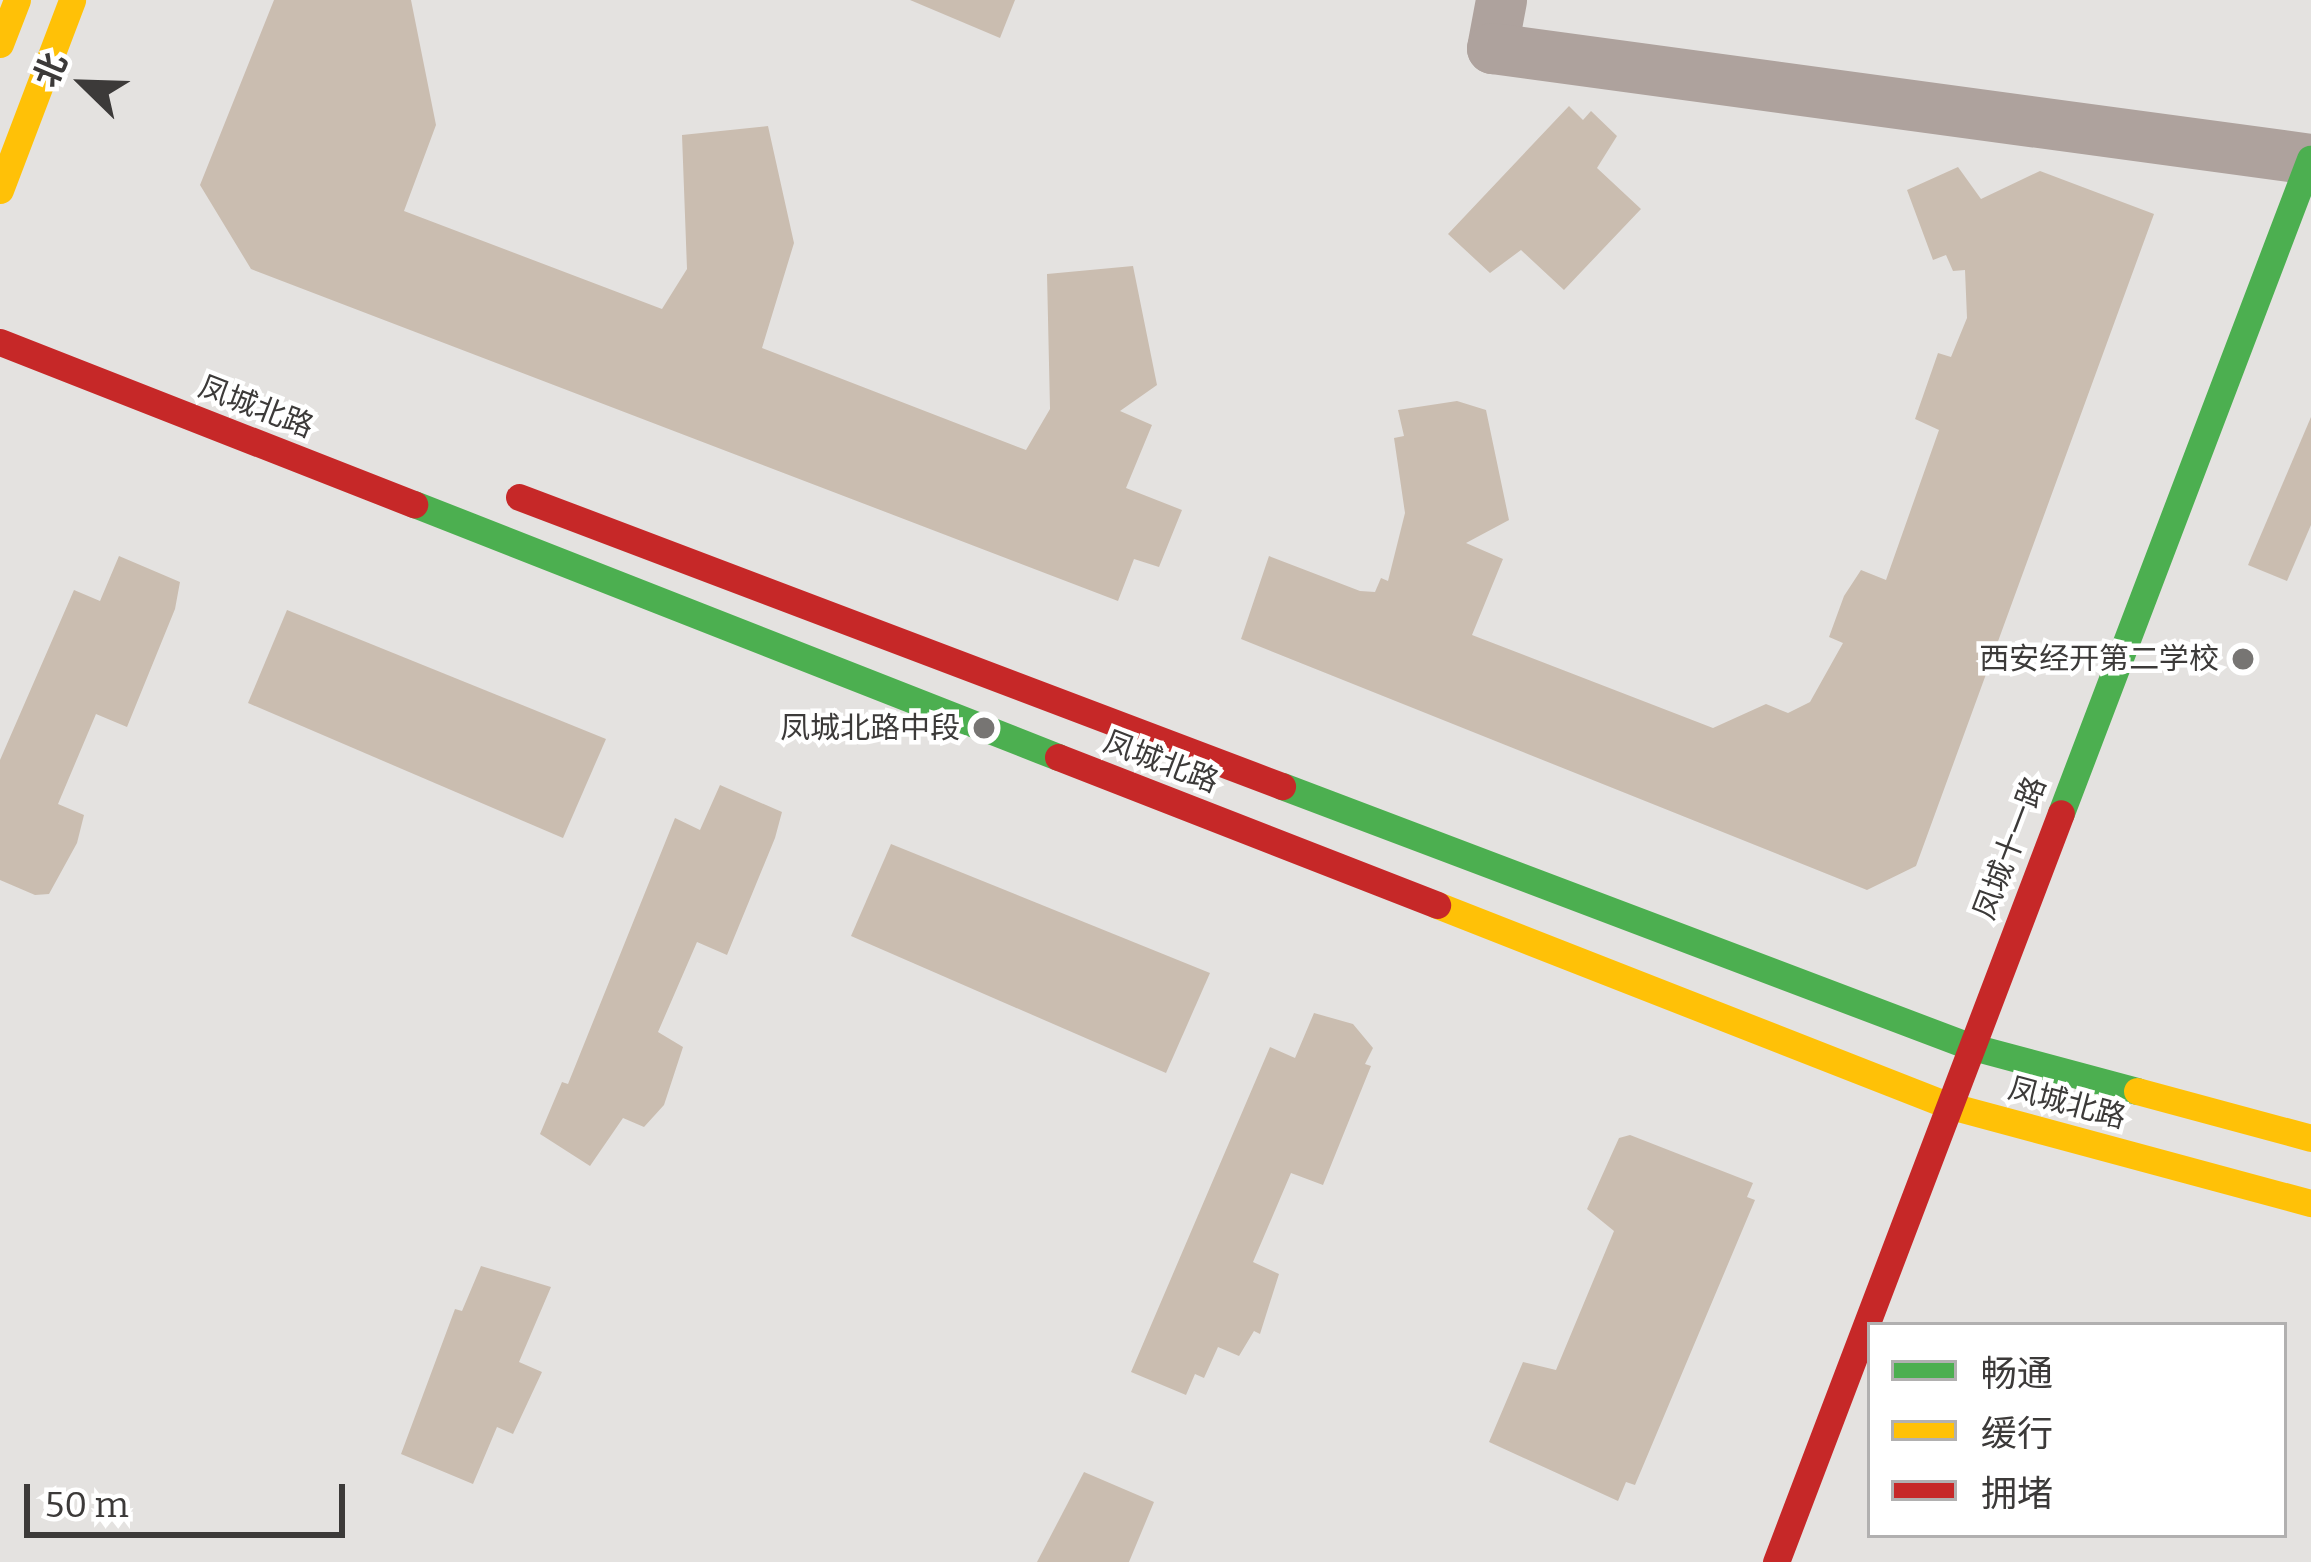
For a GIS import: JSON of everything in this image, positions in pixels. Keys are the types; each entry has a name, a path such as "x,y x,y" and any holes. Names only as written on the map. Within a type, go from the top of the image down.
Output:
{"main road":[{"path":"0,44 17,0"},
{"path":"0,190 72,0"},
{"name":"凤城十一路","path":"1776,1562 2311,159"},
{"name":"凤城北路","path":"0,343 1947,1105 2311,1203"},
{"name":"凤城北路","path":"485,484 1969,1046 2311,1138"}],"street":[{"path":"1501,0 1492,48 2311,159"}],"building":[{"path":"274,0 411,0 436,125 404,211 662,309 687,269 682,135 768,126 794,243 762,348 1026,450 1050,409 1047,274 1133,266 1157,385 1120,411 1152,425 1126,488 1182,510 1159,567 1134,559 1118,601 251,269 200,185"},
{"path":"910,0 1015,0 1000,38"},
{"path":"1569,106 1583,120 1591,111 1617,136 1597,168 1641,209 1564,290 1521,250 1490,273 1448,234"},
{"path":"1958,167 1981,199 2040,171 2154,214 1916,866 1867,890 1241,639 1269,556 1360,591 1375,592 1381,578 1388,581 1405,513 1394,438 1404,436 1398,410 1457,401 1486,410 1509,520 1466,543 1503,559 1472,635 1713,728 1766,704 1788,713 1810,702 1843,643 1829,637 1844,596 1861,570 1886,580 1939,430 1915,419 1938,353 1951,357 1967,318 1965,270 1953,271 1946,255 1933,260 1907,190"},
{"path":"2311,417 2311,525 2287,581 2248,565"},
{"path":"119,556 180,582 175,609 127,727 96,714 58,804 84,815 77,843 49,894 35,895 0,880 0,760 74,590 100,601"},
{"path":"287,610 606,739 563,838 248,703"},
{"path":"720,785 782,812 775,838 727,955 697,942 658,1032 683,1047 664,1105 644,1127 623,1118 590,1166 540,1134 562,1082 568,1084 675,818 700,830"},
{"path":"891,844 1210,973 1166,1073 851,936"},
{"path":"1314,1013 1353,1024 1373,1048 1365,1064 1371,1066 1323,1185 1291,1173 1253,1262 1279,1274 1260,1334 1254,1331 1239,1356 1218,1347 1204,1378 1195,1374 1186,1395 1131,1372 1270,1047 1295,1058"},
{"path":"1630,1135 1753,1183 1747,1197 1755,1200 1635,1485 1626,1482 1618,1501 1489,1442 1523,1362 1556,1370 1614,1231 1587,1209 1619,1138"},
{"path":"481,1266 551,1287 519,1362 542,1372 513,1434 497,1427 473,1484 401,1454 455,1309 462,1311"},
{"path":"1084,1472 1154,1502 1129,1562 1037,1562"}],"traffic: fast":[{"path":"2061,813 2310,159"},
{"path":"414,504 1058,757"},
{"path":"1282,786 1969,1046 2137,1091"}],"traffic: slow":[{"path":"0,44 17,0"},
{"path":"0,190 72,0"},
{"path":"1437,905 1947,1105 2311,1203"},
{"path":"2137,1091 2311,1138"}],"traffic: jam":[{"path":"0,342 414,504"},
{"path":"519,497 1282,786"},
{"path":"1058,757 1437,905"},
{"path":"1867,1322 2061,813"},
{"path":"1776,1562 1867,1323"}],"place":[{"name":"西安经开第二学校","path":"2243,659"},
{"name":"凤城北路中段","path":"984,728"}]}
